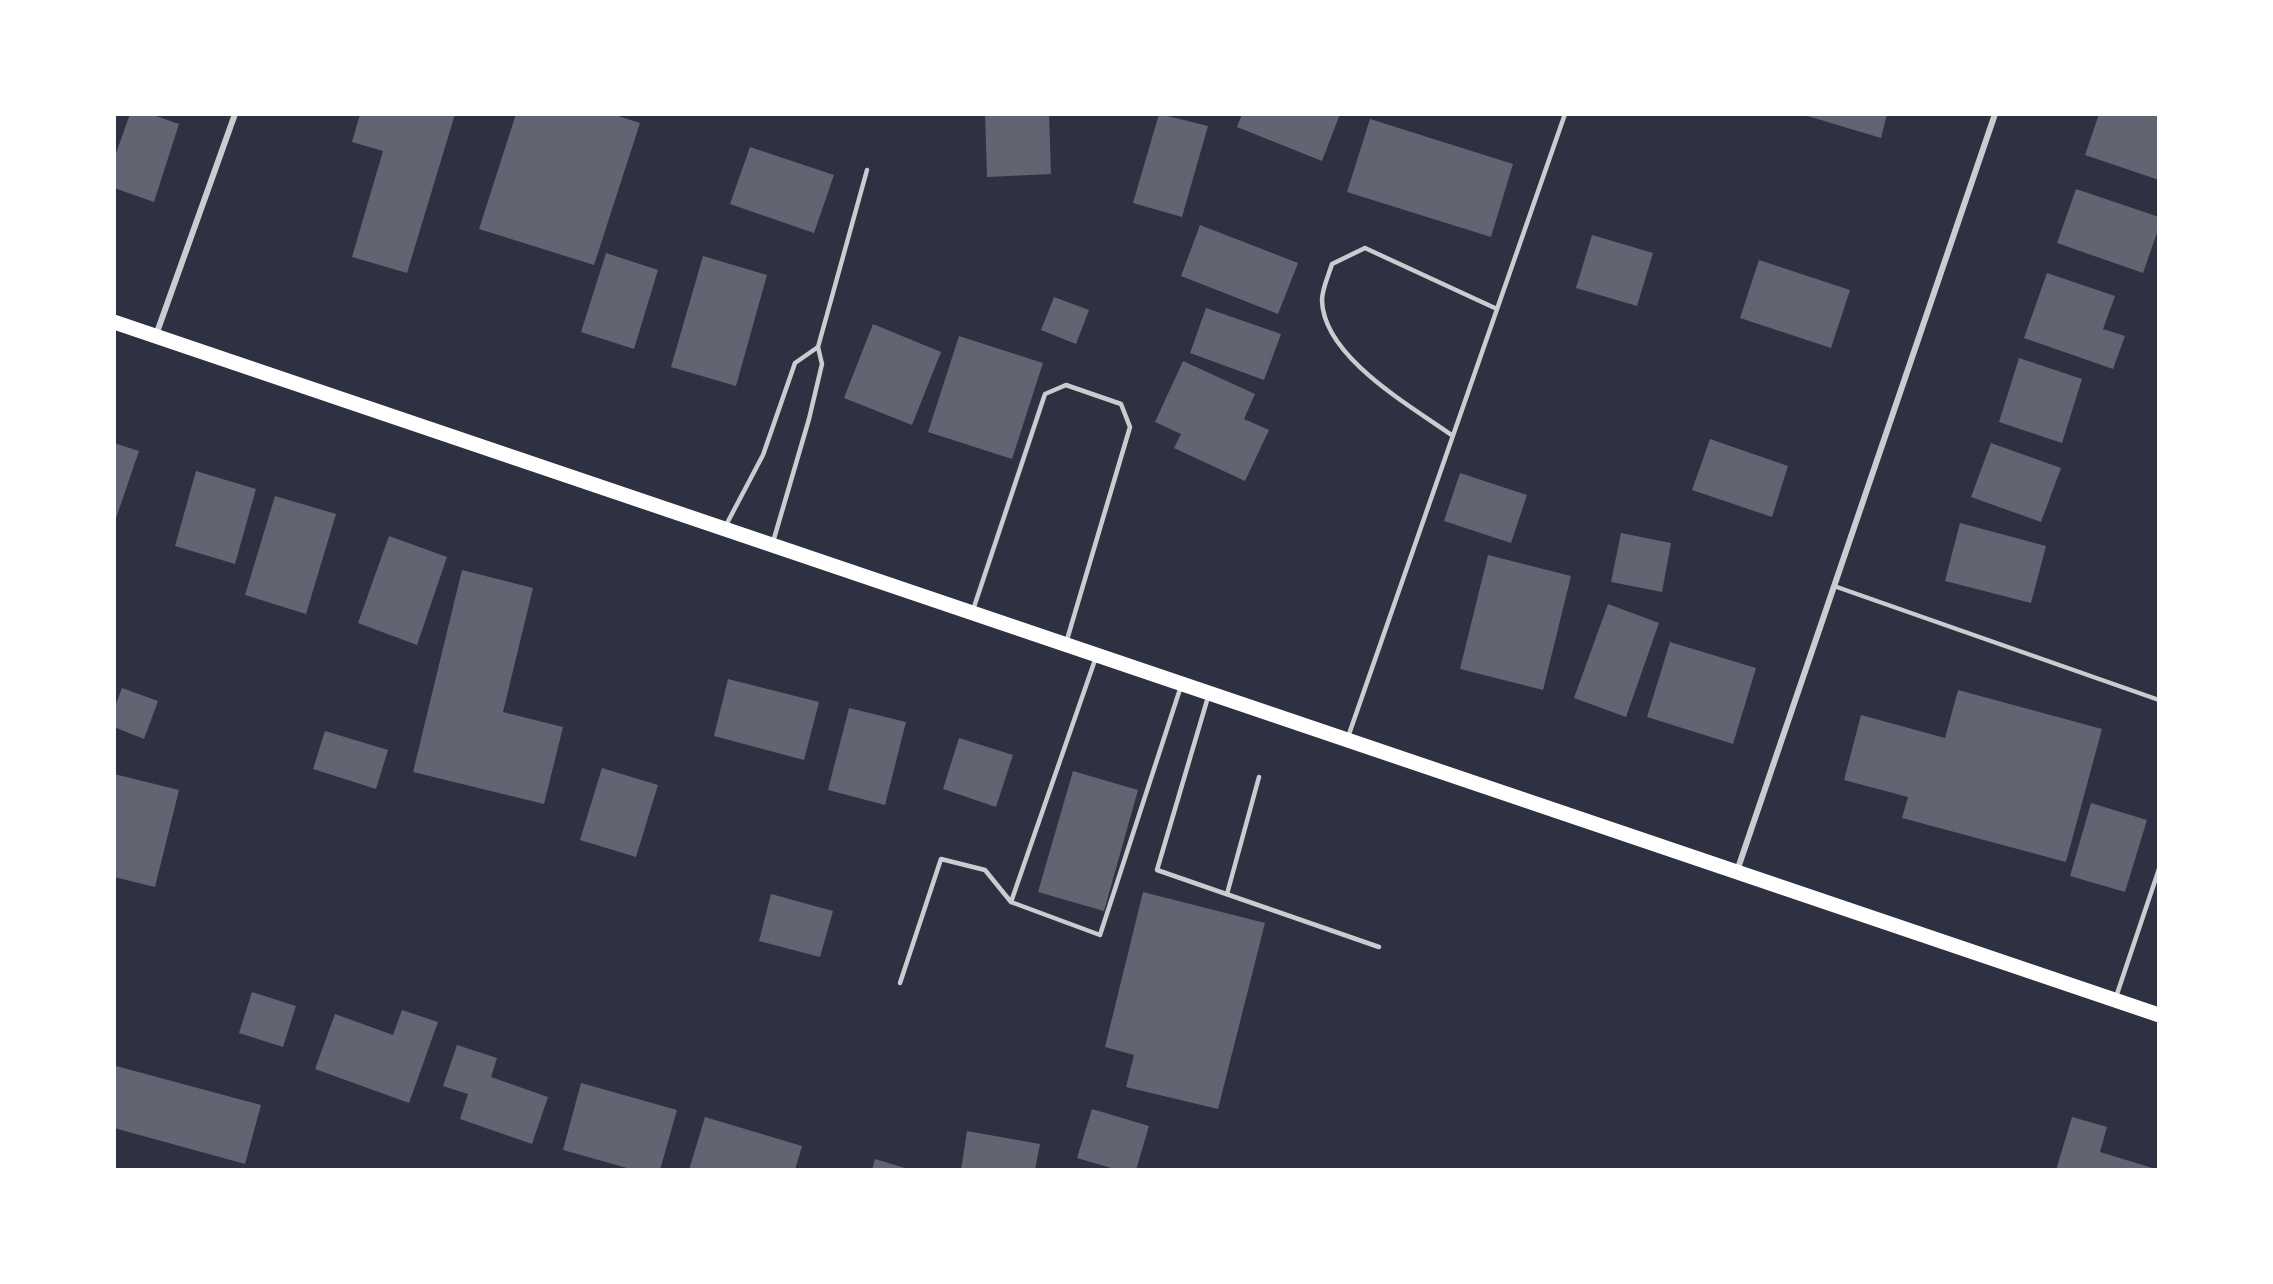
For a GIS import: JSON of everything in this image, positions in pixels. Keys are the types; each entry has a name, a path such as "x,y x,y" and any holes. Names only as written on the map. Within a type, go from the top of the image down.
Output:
{"main road":[{"path":"114,322 1182,682 2159,1015"}],"street":[{"path":"156,335 235,114"},
{"path":"1737,871 1995,114"}],"lane":[{"path":"1347,740 1565,114"},
{"path":"772,545 817,386 822,364 818,347 867,170"},
{"path":"1453,436 1379,384 1332,337 1322,299 1332,264 1365,248 1497,309"},
{"path":"724,529 763,455 795,363 818,347"},
{"path":"972,613 1046,394 1066,385 1121,404 1130,427 1066,644"},
{"path":"1834,586 2159,700"},
{"path":"1011,902 1097,655"},
{"path":"900,983 940,859 985,870 1011,902 1100,935 1182,682"},
{"path":"1209,692 1157,870 1378,947"},
{"path":"1227,894 1259,777"},
{"path":"2115,1000 2159,869"}],"building":[{"path":"130,114 150,114 179,124 154,202 114,188 114,159"},
{"path":"360,114 455,114 407,273 352,257 383,151 352,142"},
{"path":"516,114 612,114 640,123 594,265 479,229"},
{"path":"985,114 1049,114 1051,174 987,177"},
{"path":"1159,114 1208,126 1182,217 1133,203"},
{"path":"1242,114 1340,114 1322,161 1237,127"},
{"path":"1801,114 1887,114 1881,138"},
{"path":"2099,114 2159,115 2159,180 2085,155"},
{"path":"1370,119 1513,164 1491,237 1347,192"},
{"path":"750,147 834,175 814,233 730,204"},
{"path":"2076,189 2159,217 2159,227 2143,273 2057,243"},
{"path":"1200,225 1298,263 1278,314 1181,276"},
{"path":"1592,235 1653,253 1637,306 1576,288"},
{"path":"606,253 658,270 634,349 581,332"},
{"path":"703,256 767,275 736,386 671,367"},
{"path":"1759,260 1850,290 1831,348 1740,318"},
{"path":"2047,273 2115,296 2103,329 2125,336 2113,369 2024,338"},
{"path":"1054,297 1089,310 1076,344 1041,330"},
{"path":"1206,308 1281,334 1264,380 1190,353"},
{"path":"873,324 941,352 912,425 844,398"},
{"path":"959,336 1043,363 1012,459 928,432"},
{"path":"2019,358 2082,379 2062,443 1999,422"},
{"path":"1183,361 1255,394 1244,419 1269,430 1245,481 1174,448 1181,434 1155,422"},
{"path":"1710,439 1788,466 1772,517 1692,490"},
{"path":"114,443 139,451 114,524"},
{"path":"1991,443 2061,468 2041,522 1971,497"},
{"path":"196,471 256,489 235,564 175,546"},
{"path":"1460,473 1527,495 1511,543 1444,521"},
{"path":"275,496 336,514 306,614 245,595"},
{"path":"1960,523 2046,546 2031,603 1945,581"},
{"path":"1621,533 1671,543 1662,592 1611,582"},
{"path":"389,536 447,557 417,645 358,623"},
{"path":"1488,555 1571,576 1543,690 1460,669"},
{"path":"462,570 533,588 503,712 563,727 544,804 413,772"},
{"path":"1608,604 1659,623 1626,717 1574,698"},
{"path":"1670,642 1756,668 1733,744 1647,717"},
{"path":"728,679 819,702 804,760 714,736"},
{"path":"122,688 158,701 144,739 114,727 114,709"},
{"path":"1958,690 2102,729 2066,862 1902,818 1908,797 1844,780 1861,715 1945,738"},
{"path":"849,708 906,722 885,805 828,790"},
{"path":"325,731 388,750 376,789 313,769"},
{"path":"959,738 1013,755 996,807 943,789"},
{"path":"602,768 658,785 636,857 580,840"},
{"path":"1073,771 1138,790 1104,911 1038,892"},
{"path":"114,774 179,790 155,887 114,877"},
{"path":"2091,803 2147,820 2125,892 2070,876"},
{"path":"1143,892 1265,923 1218,1109 1126,1087 1134,1055 1105,1047"},
{"path":"771,894 833,911 820,957 759,941"},
{"path":"252,992 296,1006 283,1047 239,1033"},
{"path":"402,1010 438,1022 409,1103 315,1069 335,1014 393,1035"},
{"path":"457,1045 497,1058 491,1077 548,1097 532,1144 460,1119 468,1094 443,1086"},
{"path":"116,1066 261,1105 245,1164 114,1128"},
{"path":"581,1083 677,1110 660,1170 634,1170 563,1150"},
{"path":"1092,1109 1149,1126 1136,1170 1118,1170 1077,1158"},
{"path":"705,1117 802,1146 795,1170 689,1170"},
{"path":"2072,1117 2107,1127 2100,1152 2159,1170 2056,1170"},
{"path":"967,1131 1040,1144 1035,1170 961,1170"},
{"path":"875,1159 908,1169 908,1170 872,1170"}]}
